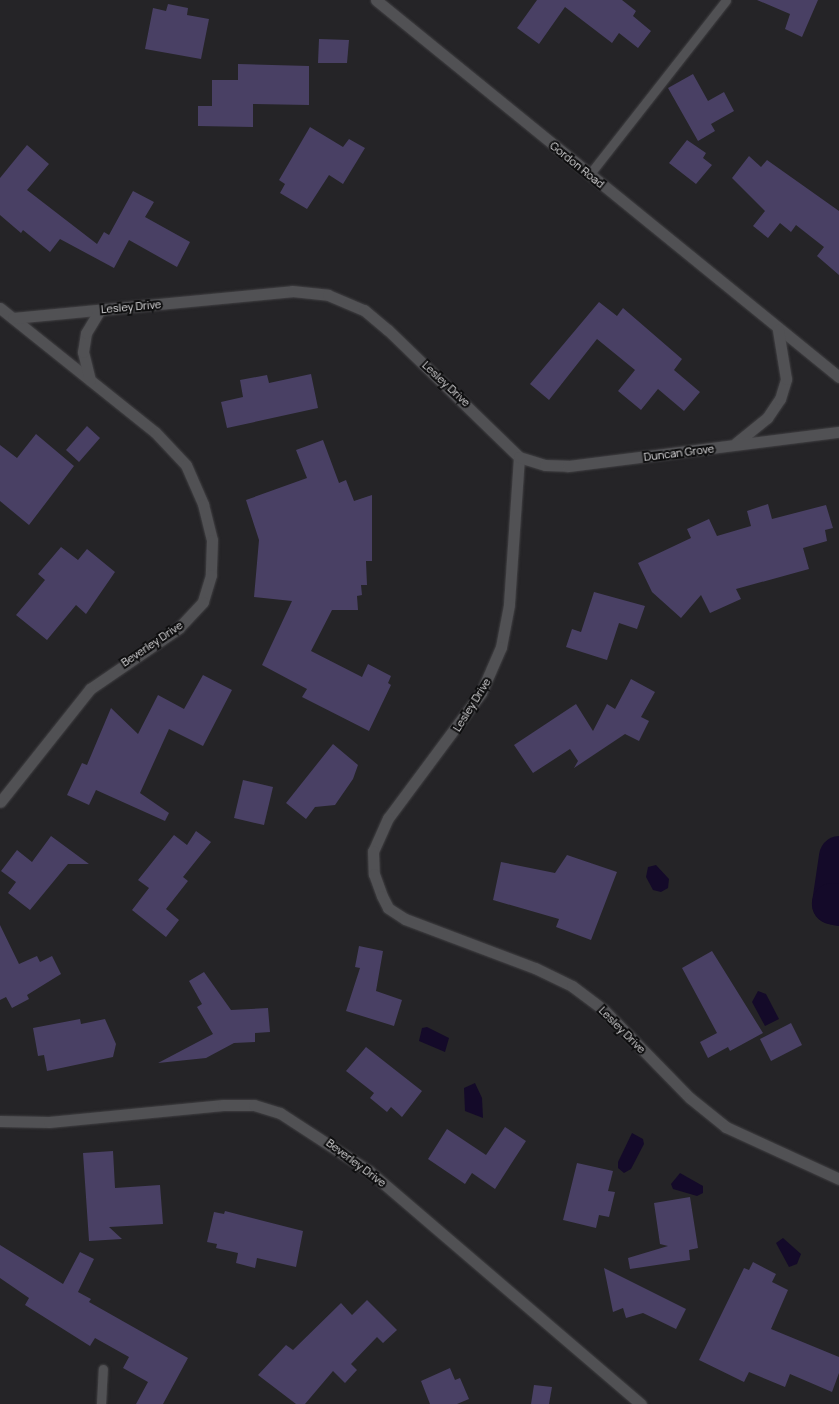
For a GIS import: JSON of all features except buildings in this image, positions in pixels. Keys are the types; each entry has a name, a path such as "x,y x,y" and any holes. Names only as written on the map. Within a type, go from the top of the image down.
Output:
{"street":[{"name":"Gordon Road","path":"376,0 589,175 746,299 778,330 839,377"},
{"name":"Lesley Drive","path":"13,318 292,291 312,291 344,300 388,330 519,457 508,605 501,647 481,693 388,818 373,851 374,874 382,896 388,908 405,918 536,968 572,986 603,1009 690,1098 726,1127 839,1179"},
{"path":"0,308 13,318"},
{"path":"90,380 83,352 86,333 100,310"},
{"name":"Beverley Drive","path":"0,802 90,689 179,628 203,602 211,575 212,540 203,504 186,465 155,432 13,318"},
{"path":"728,447 767,418 780,399 786,379 778,330"},
{"name":"Duncan Grove","path":"519,457 545,465 568,466 839,432"},
{"name":"Beverley Drive","path":"0,1121 49,1122 223,1105 254,1105 280,1113 369,1171 641,1404"}],"lane":[{"path":"589,175 726,0"},
{"path":"100,1404 103,1369"}],"shaded area":[{"path":"656,865 669,879 668,888 661,892 653,890 646,877 648,867"},
{"path":"758,991 766,994 779,1019 765,1026 752,1002"},
{"path":"427,1027 449,1038 445,1052 419,1041 422,1028"},
{"path":"475,1083 482,1098 483,1118 465,1111 464,1088"},
{"path":"632,1133 643,1139 644,1144 631,1169 624,1173 618,1168 618,1162"},
{"path":"680,1173 703,1186 703,1193 697,1196 673,1189 671,1184"},
{"path":"783,1238 801,1254 797,1264 789,1267 776,1243"}],"waterway":[{"path":"839,856 832,903 839,905"}]}
